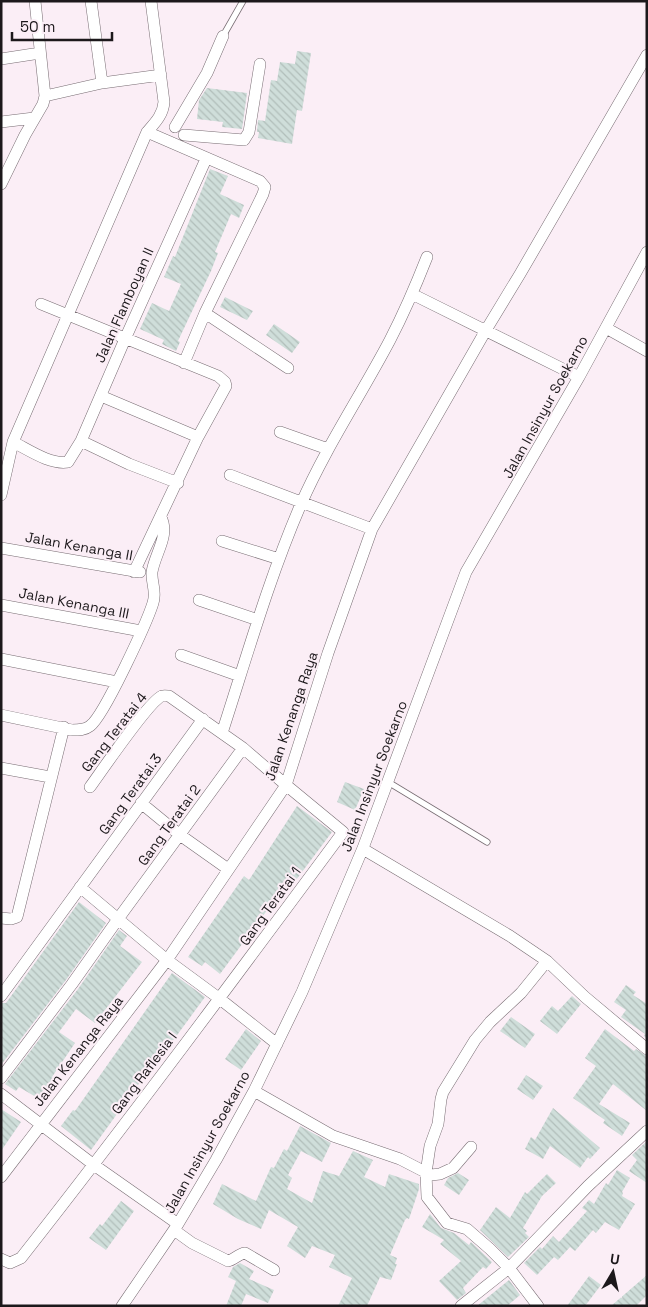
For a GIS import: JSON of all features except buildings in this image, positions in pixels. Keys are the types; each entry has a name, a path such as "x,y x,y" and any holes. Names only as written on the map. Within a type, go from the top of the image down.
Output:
{"street":[{"path":"1,184 43,104 45,96 35,1"},
{"path":"91,1 102,83"},
{"path":"1,495 13,442 147,132 161,116 164,102 152,1"},
{"path":"175,127 207,73 223,36"},
{"path":"1,59 40,53"},
{"name":"Jalan Kenanga Raya","path":"1,1177 167,960 286,785 328,653 372,529 647,56"},
{"path":"184,135 244,140 248,132 260,64"},
{"path":"45,96 102,83 161,75"},
{"path":"161,116 184,135 206,159"},
{"path":"1,122 34,118"},
{"path":"147,132 260,181 264,184 265,189 205,314 184,363"},
{"name":"Jalan Flamboyan II","path":"13,442 53,461 68,462 81,442 206,159"},
{"name":"Jalan Insinyur Soekarno","path":"122,1306 182,1233 216,1160 262,1096 277,1044 368,852 388,782 466,572 580,377 647,252"},
{"path":"222,733 258,620 302,503 328,450 390,340 427,257"},
{"path":"412,294 580,377"},
{"path":"41,304 218,376 225,382 226,386 198,436 178,483 134,572"},
{"path":"205,314 288,368"},
{"path":"606,328 646,350"},
{"path":"101,396 198,436"},
{"path":"280,432 328,450"},
{"path":"81,442 129,464 178,483"},
{"path":"230,475 372,529"},
{"path":"1,716 81,730 91,726 118,682 153,603 155,594 152,573 164,531 161,517"},
{"path":"222,541 280,559"},
{"name":"Jalan Kenanga II","path":"1,548 134,572 152,573"},
{"path":"199,600 258,620"},
{"name":"Jalan Kenanga III","path":"1,604 141,631"},
{"path":"180,655 240,676"},
{"path":"1,659 118,682"},
{"name":"Gang Teratai 4","path":"90,787 141,717 162,695 169,696 203,719"},
{"path":"203,719 243,748 286,785"},
{"name":"Gang Teratai.3","path":"1,996 203,719"},
{"path":"1,918 11,919 17,917 50,777 64,727"},
{"name":"Gang Teratai 2","path":"1,1078 72,984 243,748"},
{"path":"1,768 50,777"},
{"name":"Gang Teratai 1","path":"220,999 343,832 286,785"},
{"path":"141,803 180,835 228,869"},
{"path":"368,852 510,936 547,961 647,1049"},
{"path":"80,887 167,960 277,1044"},
{"path":"538,1306 537,1302 509,1268 471,1231 447,1223 440,1215 427,1197 426,1173 431,1139 438,1124 441,1099 456,1070 475,1040 490,1022 521,993 547,961"},
{"name":"Gang Raflesia l","path":"6,1261 21,1258 220,999"},
{"path":"1,1094 182,1233 228,1261 241,1253 245,1253 274,1270"},
{"path":"262,1096 333,1136 400,1159 426,1173 435,1174 453,1168 471,1147"},
{"path":"461,1306 509,1268 588,1186 647,1131"}],"lane":[{"path":"223,36 243,1"},
{"path":"388,782 487,842"}]}
